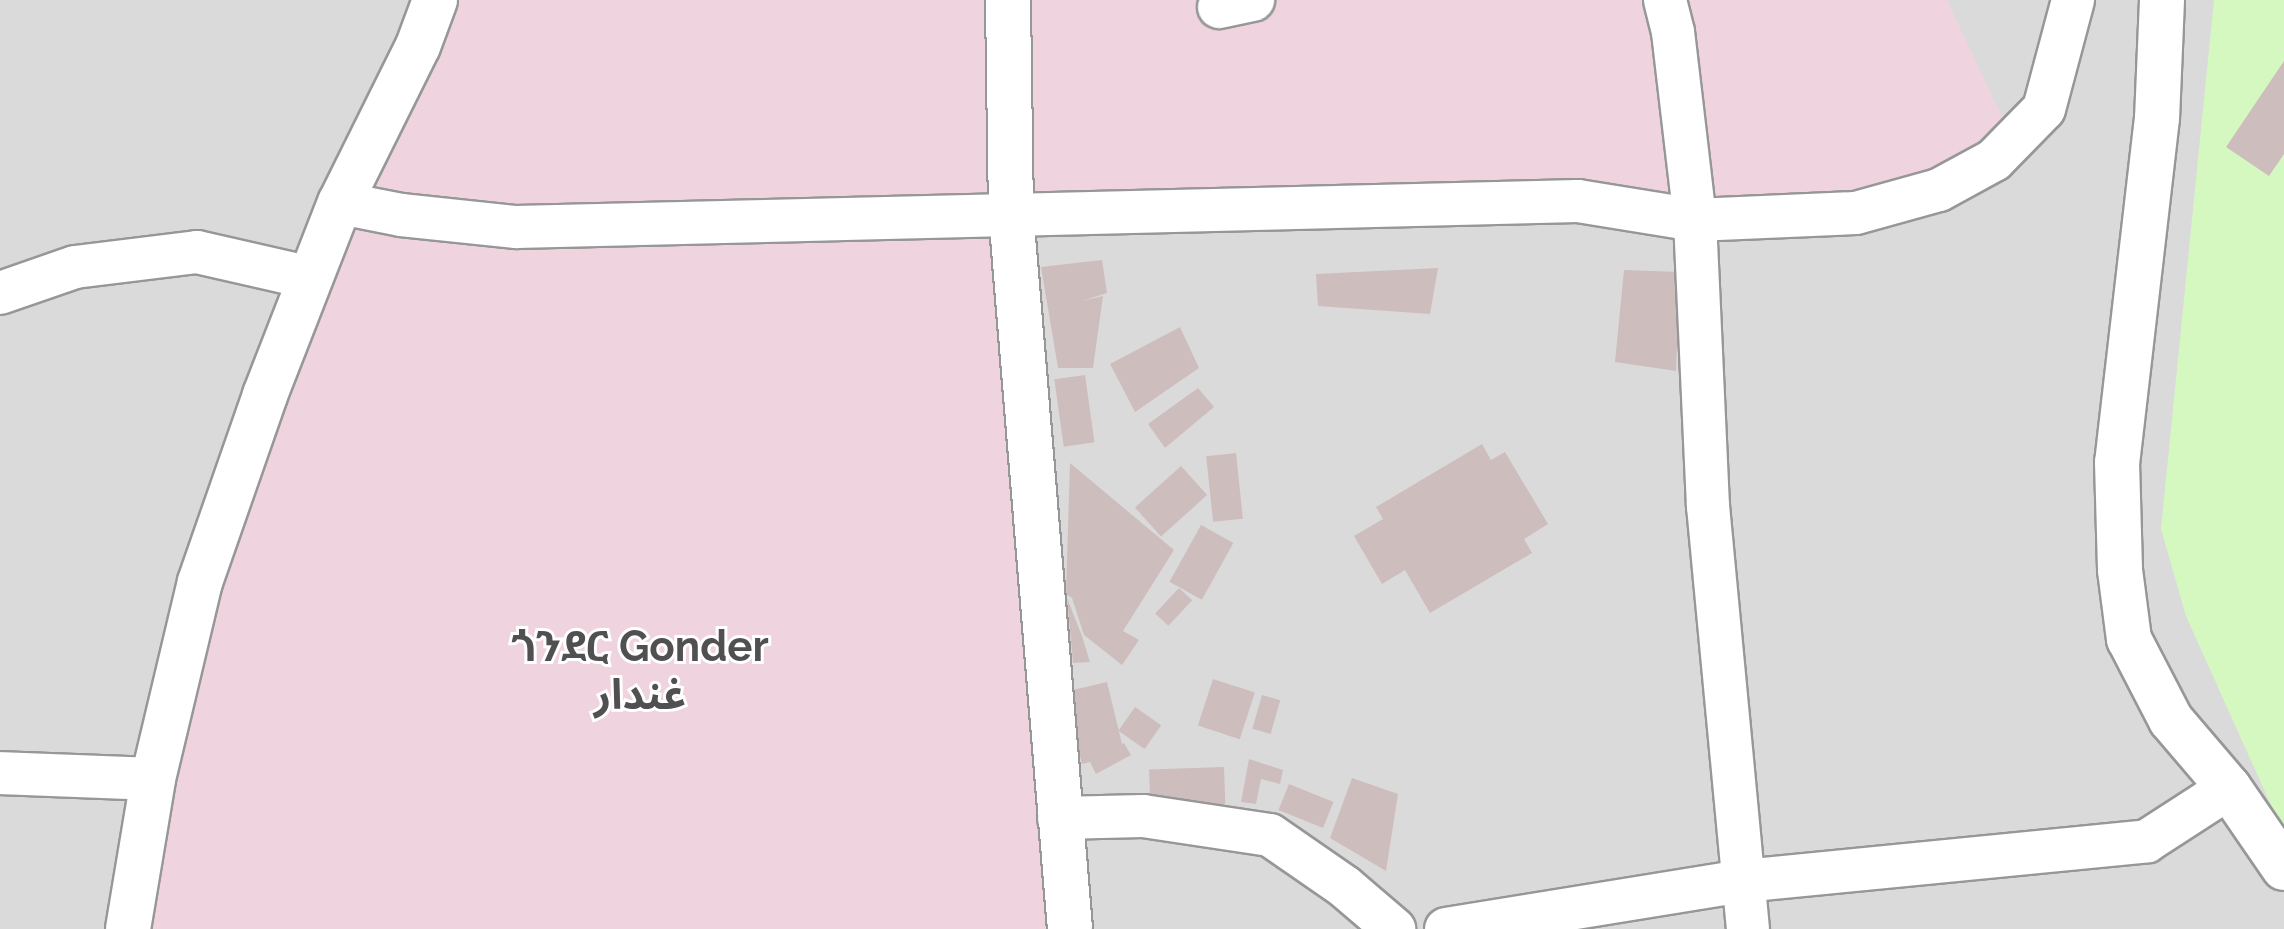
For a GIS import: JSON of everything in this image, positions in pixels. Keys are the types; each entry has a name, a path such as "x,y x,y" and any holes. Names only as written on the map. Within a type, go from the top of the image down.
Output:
{"street":[{"path":"128,929 153,779 200,582 340,203 418,46 435,0"},
{"path":"1008,0 1011,213 1045,590 1059,818 1070,929"},
{"path":"1665,0 1673,32 1695,220 1708,506 1748,929"},
{"path":"340,203 401,215 516,227 1578,201 1695,220 1856,213 1939,190 1994,160 2044,109 2073,0"},
{"path":"2162,0 2157,118 2117,462 2120,570 2129,639 2171,720 2229,788 2284,868"},
{"path":"0,293 75,267 197,252 311,278"},
{"path":"0,773 153,779"},
{"path":"1446,929 1742,881 2147,841 2229,788"},
{"path":"1059,818 1143,816 1270,835 1345,887 1394,929"}],"shaded area":[{"path":"0,0 2284,0 2284,929 0,929"},
{"path":"435,0 1947,0 2013,140 1856,213 1011,213 1070,929 128,929 200,582"}],"green space":[{"path":"2214,0 2284,0 2284,834 2186,616 2161,529"}],"building":[{"path":"2284,61 2284,154 2269,176 2226,147"},
{"path":"1102,260 1107,293 1082,301 1103,296 1093,368 1058,368 1041,267"},
{"path":"1438,268 1430,314 1318,306 1316,274"},
{"path":"1624,270 1680,272 1676,371 1615,362"},
{"path":"1180,327 1199,368 1135,412 1110,364"},
{"path":"1085,375 1094,442 1064,447 1054,379"},
{"path":"1198,388 1214,407 1165,448 1148,424"},
{"path":"1482,444 1491,460 1505,452 1548,524 1524,539 1532,553 1430,613 1405,570 1382,584 1354,536 1383,519 1376,507"},
{"path":"1236,453 1243,519 1213,522 1206,456"},
{"path":"1070,463 1174,550 1123,631 1139,640 1122,665 1084,635 1072,598 1066,594"},
{"path":"1181,466 1207,495 1161,536 1135,507"},
{"path":"1201,525 1233,543 1202,600 1169,582"},
{"path":"1179,588 1192,600 1168,626 1155,614"},
{"path":"1067,598 1082,636 1090,662 1073,663"},
{"path":"1213,679 1255,693 1240,739 1198,726"},
{"path":"1107,682 1122,744 1131,755 1096,774 1090,762 1082,764 1064,692"},
{"path":"1262,695 1280,700 1271,734 1252,729"},
{"path":"1135,707 1161,725 1145,749 1118,731"},
{"path":"1249,759 1283,770 1280,784 1261,779 1256,804 1241,802"},
{"path":"1224,767 1225,804 1150,807 1149,770"},
{"path":"1352,778 1398,794 1386,871 1330,838"},
{"path":"1289,784 1334,802 1323,828 1279,810"}],"district":[{"name":"ጎንደር Gonder غندار","path":"640,671"}]}
